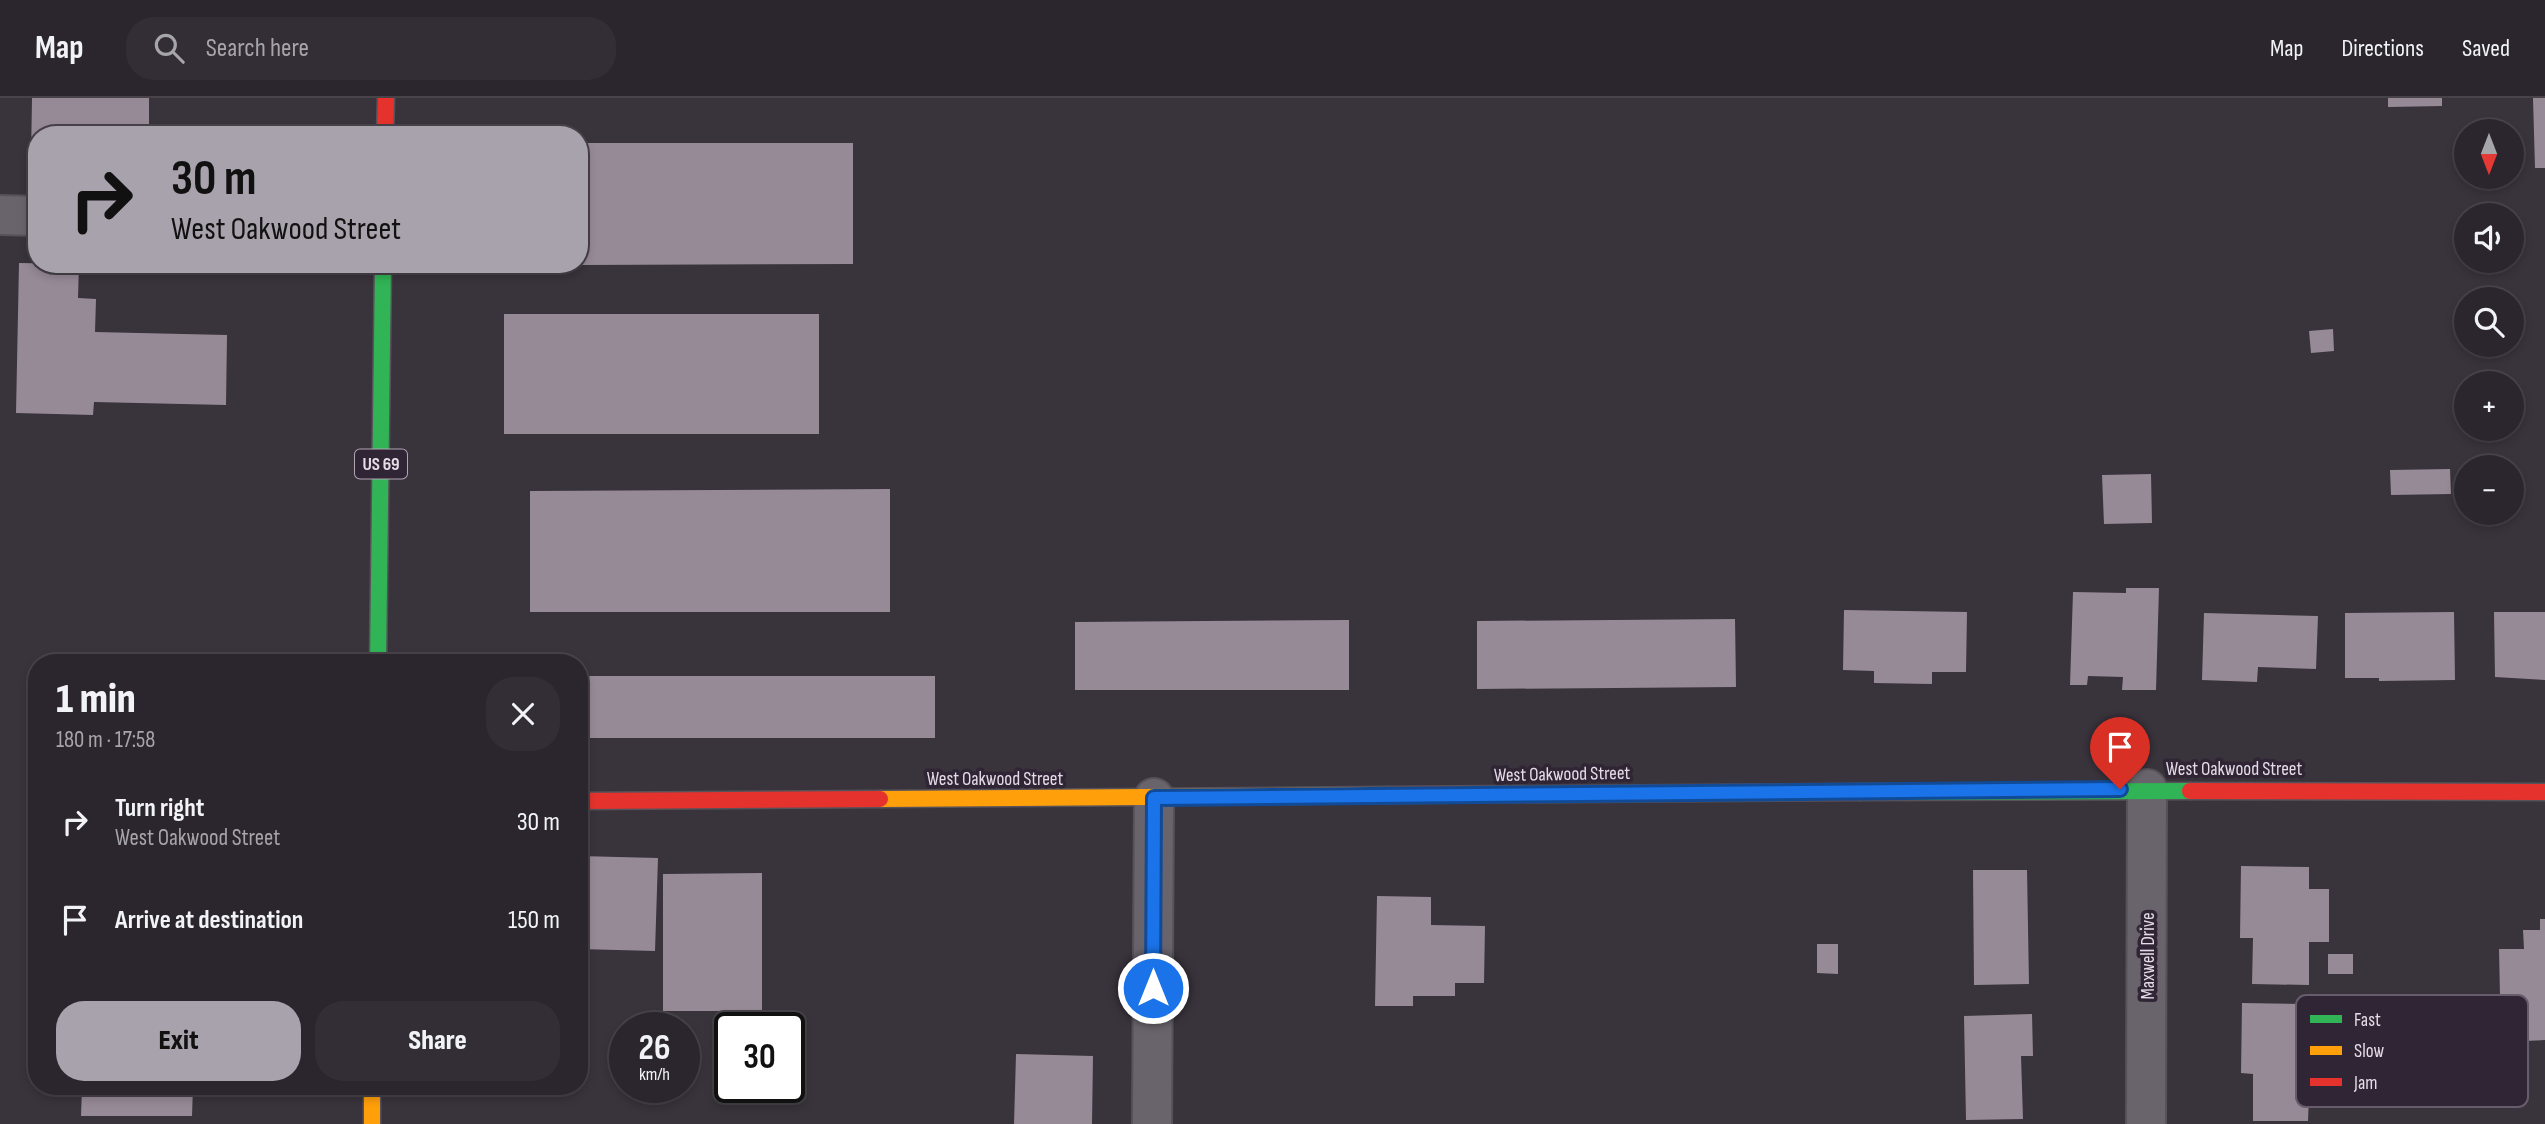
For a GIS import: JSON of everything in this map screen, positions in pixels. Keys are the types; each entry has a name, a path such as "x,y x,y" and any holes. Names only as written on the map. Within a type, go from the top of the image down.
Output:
{"street":[{"path":"385,126 386,98"},
{"path":"0,215 28,216"},
{"name":"US 69","path":"378,654 383,273"},
{"name":"West Oakwood Street","path":"588,801 2147,789 2545,792"},
{"name":"Maxwell Drive","path":"2146,1124 2147,789"},
{"path":"1152,1124 1154,798"},
{"path":"372,1095 372,1124"}],"building":[{"path":"32,98 149,98 149,126 32,126"},
{"path":"2388,98 2442,98 2442,106 2388,107"},
{"path":"2533,98 2545,98 2545,168 2535,168"},
{"path":"588,143 853,143 853,264 588,265"},
{"path":"19,263 28,263 28,273 79,273 78,298 96,299 95,332 227,335 226,405 94,402 93,415 16,413"},
{"path":"504,314 819,314 819,434 504,434"},
{"path":"2333,329 2334,351 2311,353 2309,331"},
{"path":"2450,469 2451,494 2391,495 2390,470"},
{"path":"2151,474 2152,523 2104,524 2102,475"},
{"path":"890,489 890,612 530,612 530,491"},
{"path":"2126,588 2159,588 2156,690 2122,690 2123,677 2088,676 2087,685 2070,685 2073,592 2126,593"},
{"path":"1844,610 1967,612 1966,672 1932,672 1932,684 1874,683 1874,671 1843,670"},
{"path":"2454,612 2455,680 2379,681 2379,678 2345,678 2345,613"},
{"path":"2494,612 2545,612 2545,680 2495,677"},
{"path":"2204,613 2318,616 2316,669 2258,667 2257,682 2202,680"},
{"path":"1735,619 1736,687 1477,689 1477,621"},
{"path":"1349,620 1349,690 1075,690 1075,622"},
{"path":"588,676 935,676 935,738 588,738"},
{"path":"588,856 658,858 655,951 588,949"},
{"path":"2241,866 2309,867 2309,889 2329,889 2329,942 2309,942 2309,985 2252,984 2253,938 2240,938"},
{"path":"1973,870 2027,870 2029,984 1974,985"},
{"path":"762,873 762,1011 663,1011 663,874"},
{"path":"1377,896 1431,897 1431,925 1485,926 1484,983 1455,983 1455,996 1413,996 1413,1006 1375,1006"},
{"path":"2540,919 2545,919 2545,1040 2528,1041 2528,995 2500,995 2499,949 2524,949 2523,930 2540,930"},
{"path":"1817,944 1838,944 1838,974 1817,973"},
{"path":"2328,954 2353,954 2353,974 2328,974"},
{"path":"2242,1003 2296,1004 2296,1107 2309,1107 2308,1121 2253,1121 2253,1074 2241,1073"},
{"path":"2032,1014 2033,1056 2021,1056 2023,1119 1966,1120 1964,1016"},
{"path":"1016,1054 1093,1056 1092,1124 1014,1124"},
{"path":"82,1095 193,1095 192,1116 81,1116"}],"traffic: fast":[{"path":"378,654 383,273"},
{"path":"1860,792 2190,791"}],"traffic: slow":[{"path":"880,799 1388,795"},
{"path":"372,1095 372,1124"}],"traffic: jam":[{"path":"385,126 386,98"},
{"path":"2190,791 2545,792"},
{"path":"1388,795 1860,792"},
{"path":"588,801 880,799"}],"route":[{"path":"1153,988 1154,798 2120,789"}]}
